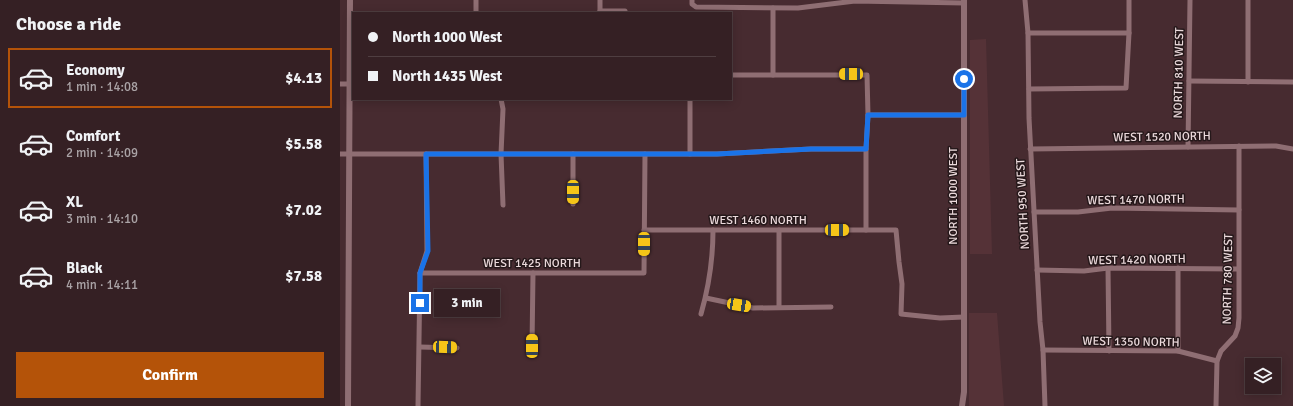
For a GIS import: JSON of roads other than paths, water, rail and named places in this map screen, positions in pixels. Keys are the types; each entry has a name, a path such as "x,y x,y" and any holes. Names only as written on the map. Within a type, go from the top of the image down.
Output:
{"street":[{"path":"348,406 349,154 350,84 352,63 350,0"},
{"path":"476,0 476,12"},
{"path":"600,0 600,12 625,11"},
{"name":"NORTH 950 WEST","path":"1025,0 1028,33 1030,149 1043,350 1045,406"},
{"path":"1029,89 1126,88 1129,0"},
{"name":"NORTH 810 WEST","path":"1188,147 1190,0"},
{"path":"1248,0 1248,82"},
{"path":"692,2 696,7 773,8 813,7 855,1 964,1"},
{"name":"NORTH 1000 WEST","path":"962,406 964,392 964,1"},
{"path":"773,8 773,75"},
{"path":"1028,33 1129,33"},
{"path":"732,75 867,74 868,115 866,149 866,230"},
{"path":"1189,81 1293,82"},
{"path":"340,84 350,84"},
{"path":"501,100 503,109 501,154 503,205"},
{"path":"690,100 690,154"},
{"path":"868,115 964,115"},
{"name":"WEST 1520 NORTH","path":"1030,149 1239,146 1276,146 1293,149"},
{"name":"NORTH 780 WEST","path":"1217,361 1221,351 1235,336 1238,328 1239,146"},
{"path":"340,154 746,154 811,149 866,149"},
{"path":"418,406 420,273 428,251 426,154"},
{"path":"573,154 573,204"},
{"path":"644,230 645,154"},
{"name":"WEST 1470 NORTH","path":"1034,212 1078,212 1112,208 1239,210"},
{"name":"WEST 1460 NORTH","path":"644,230 896,230 902,284 901,314 940,318 964,317"},
{"name":"WEST 1425 NORTH","path":"420,273 644,273 644,230"},
{"path":"701,314 706,298 711,264 713,230"},
{"path":"779,230 779,307"},
{"path":"1108,268 1109,351"},
{"name":"WEST 1420 NORTH","path":"1037,270 1084,271 1108,268 1238,269"},
{"path":"1178,268 1178,351"},
{"path":"532,346 533,273"},
{"path":"706,298 753,308 831,307"},
{"path":"420,347 457,348"},
{"name":"WEST 1350 NORTH","path":"1043,350 1178,351 1217,361"},
{"path":"1216,406 1217,361"},
{"name":"NORTH 1000 WEST","path":"964,392 967,406"}]}
